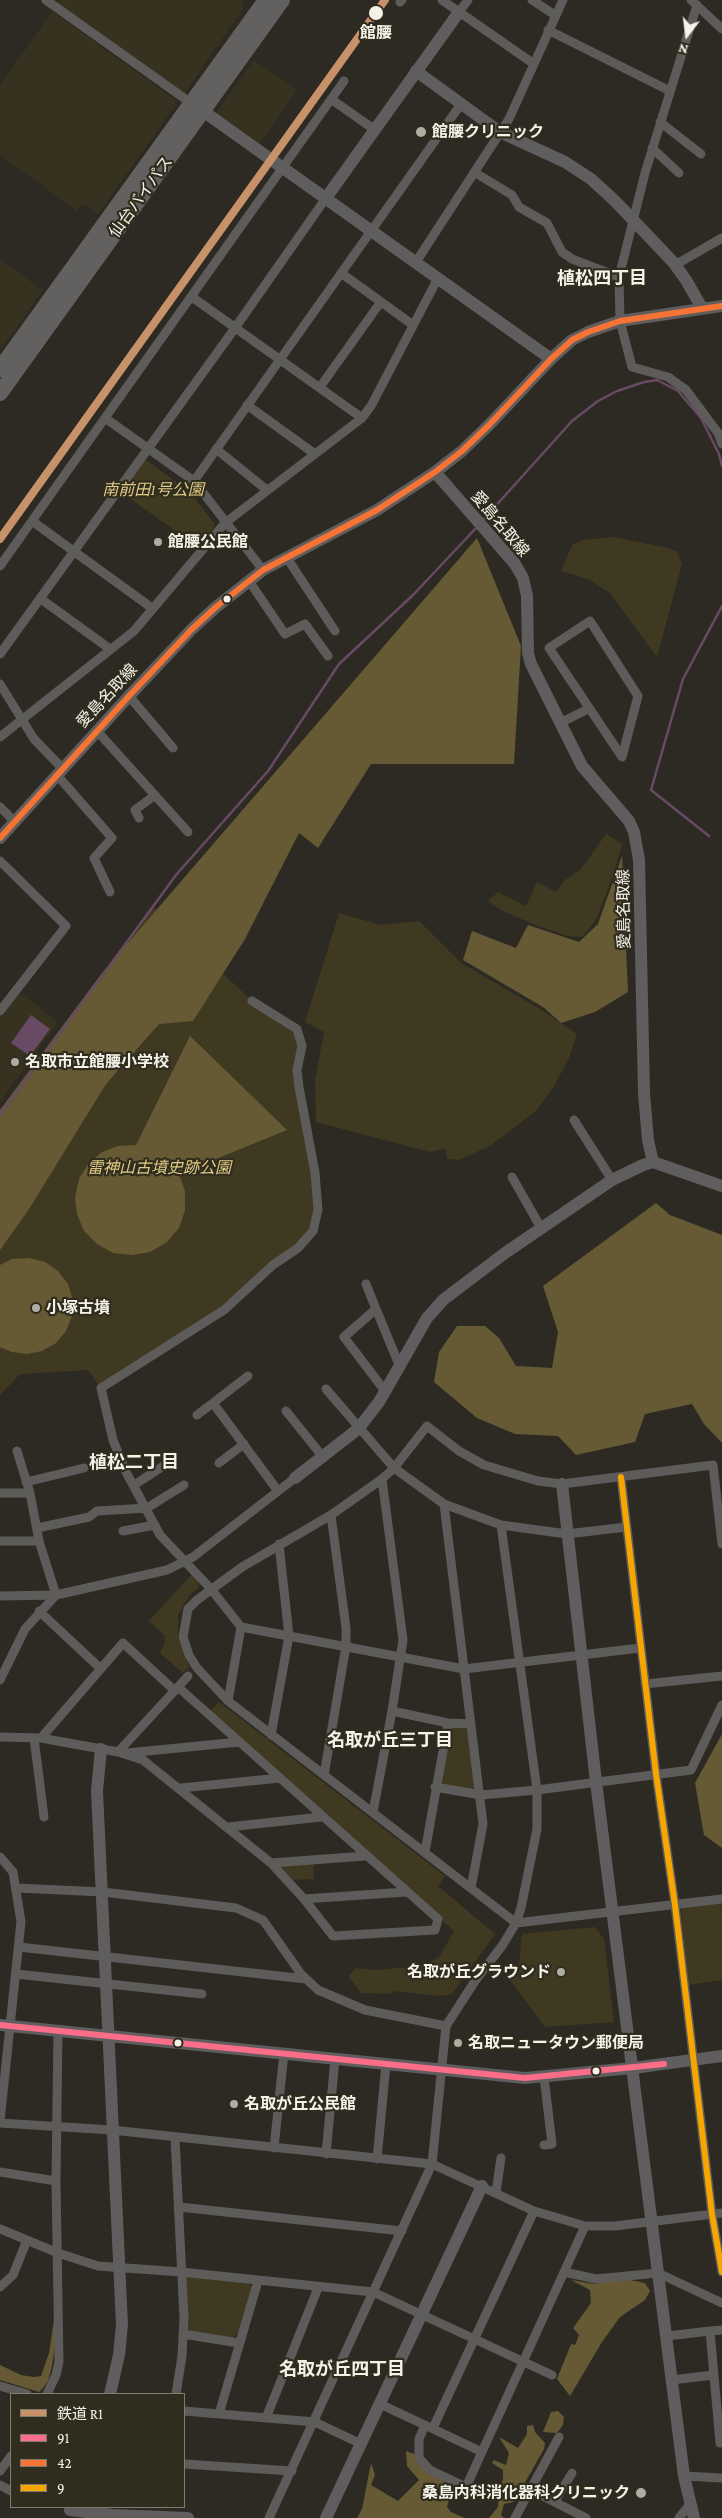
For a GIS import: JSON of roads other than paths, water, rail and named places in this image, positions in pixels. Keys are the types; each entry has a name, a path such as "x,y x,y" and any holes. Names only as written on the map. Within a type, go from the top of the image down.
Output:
{"highway":[{"name":"仙台バイパス","path":"0,393 197,107 266,0"},
{"name":"仙台バイパス","path":"0,368 197,107 282,0"}],"street":[{"path":"46,0 551,358"},
{"path":"442,0 534,64"},
{"path":"0,654 468,0"},
{"path":"532,0 555,16"},
{"path":"416,262 500,132 563,0"},
{"path":"722,29 694,3 652,148 619,277 620,321 632,367 668,377 686,390 713,425 722,444"},
{"path":"548,30 670,91"},
{"path":"416,71 500,132 579,170 634,220 675,265 692,288 702,308"},
{"path":"0,566 344,81"},
{"path":"331,99 375,130"},
{"path":"194,481 461,104"},
{"path":"660,122 701,154"},
{"path":"652,148 678,173"},
{"path":"474,172 512,195 519,207 546,223 562,252 572,259 619,277"},
{"path":"675,265 722,238"},
{"path":"341,273 413,325"},
{"path":"0,737 134,630 225,522 362,418 371,406 438,278"},
{"path":"192,297 362,418"},
{"path":"320,387 380,303"},
{"path":"435,472 462,451 489,425 551,358 572,340 588,332 620,321 722,306"},
{"path":"247,405 315,454"},
{"path":"105,418 194,481 263,570"},
{"path":"216,449 267,490"},
{"name":"愛島名取線","path":"0,838 192,629 249,581 263,570 377,510 435,472 515,564 523,578 527,596 528,653 530,664 582,766 629,821 637,842 644,1093 648,1140 653,1162"},
{"path":"32,521 152,608"},
{"path":"287,558 335,631"},
{"path":"249,581 285,634 305,624 328,656"},
{"path":"41,599 110,649"},
{"path":"590,621 638,696 621,761 588,709 549,648 590,621"},
{"path":"0,684 34,739 112,838 94,858 110,892"},
{"path":"129,696 173,748"},
{"path":"560,723 588,709"},
{"path":"97,731 188,832"},
{"path":"139,818 135,810 154,795"},
{"path":"0,807 14,822"},
{"path":"0,861 66,926 0,1010"},
{"path":"252,1001 297,1029 302,1046 297,1070 315,1173 318,1210 313,1231 298,1248 273,1265 224,1310 101,1388 113,1440 160,1535 212,1589 242,1627 346,1646 401,1659 464,1669 640,1648"},
{"path":"574,1120 612,1180"},
{"path":"0,1596 56,1595 167,1570 186,1560 358,1429 386,1391 427,1318 443,1300 541,1228 612,1180 653,1162 722,1186"},
{"path":"512,1177 541,1228"},
{"path":"366,1284 400,1367"},
{"path":"376,1309 344,1337 386,1391"},
{"path":"197,1415 248,1376"},
{"path":"326,1390 358,1429 394,1468 444,1504 501,1525 567,1534 626,1527"},
{"path":"213,1403 278,1491"},
{"path":"286,1411 322,1457"},
{"path":"722,1544 713,1466 562,1484 510,1475 484,1465 459,1451 427,1426 394,1468 382,1479 331,1514 280,1544 212,1589 188,1609 183,1638 189,1655 197,1668 228,1701 516,1923 722,1899"},
{"path":"219,1463 244,1444"},
{"path":"17,1451 30,1493 39,1541 56,1595"},
{"path":"134,1485 168,1464"},
{"path":"26,1482 84,1468"},
{"path":"621,1478 656,1774 676,1904 712,2214 722,2272"},
{"path":"373,1812 403,1640 382,1479"},
{"path":"562,1484 596,1782 614,1911 658,2273 684,2476 694,2518"},
{"path":"37,1528 89,1517 97,1511 147,1508 184,1485"},
{"path":"0,1493 30,1493"},
{"path":"444,1504 484,1824 471,1888"},
{"path":"324,1775 346,1646 346,1628 331,1514"},
{"path":"123,1531 155,1524"},
{"path":"269,2518 315,2422 432,2164 446,2026 516,1923 537,1829 537,1790 501,1525"},
{"path":"0,1541 39,1541"},
{"path":"271,1735 289,1636 280,1544"},
{"path":"0,1680 25,1629 39,1611 56,1595"},
{"path":"39,1611 100,1668"},
{"path":"228,1701 242,1627"},
{"path":"0,1737 38,1738 121,1752 143,1760 181,1788 270,1863 304,1899 332,1936 435,1930 438,1919 365,1856 280,1778 124,1643 38,1738 44,1817"},
{"path":"121,1752 188,1676"},
{"path":"645,1684 722,1676"},
{"path":"435,1787 481,1795 537,1790 690,1770 722,1705"},
{"path":"392,1711 448,1722 471,1724"},
{"path":"424,1852 448,1722"},
{"path":"121,1752 239,1742"},
{"path":"101,1749 97,1790 122,2325 119,2355 110,2393"},
{"path":"181,1788 280,1778"},
{"path":"228,1827 322,1817"},
{"path":"270,1863 365,1856"},
{"path":"0,1857 13,1872 21,1922 16,1974 5,2026 0,2122 112,2130 432,2164 534,2210 585,2226 614,2226 722,2213"},
{"path":"17,1888 103,1892 219,1904 263,1920 306,1979 318,1990 365,2010 446,2026"},
{"path":"304,1899 406,1892"},
{"path":"19,1947 306,1979"},
{"path":"16,1974 106,1982 202,1994"},
{"path":"5,2026 525,2078 633,2068 722,2056"},
{"path":"47,2393 56,2375 59,2362 56,2181 58,2031"},
{"path":"274,2148 284,2053"},
{"path":"326,2154 335,2059"},
{"path":"377,2159 386,2064"},
{"path":"544,2077 552,2144 544,2145"},
{"path":"175,2138 183,2334 176,2393"},
{"path":"496,2192 501,2158"},
{"path":"0,2172 56,2181"},
{"path":"326,2518 482,2186"},
{"path":"179,2207 402,2231"},
{"path":"534,2210 474,2338 429,2426 419,2439 419,2458 430,2470 466,2487 480,2451 524,2362 585,2226"},
{"path":"0,2229 58,2253 98,2266 119,2266 318,2288 373,2292 552,2375"},
{"path":"0,2287 13,2275 27,2240"},
{"path":"564,2272 596,2279 658,2273 722,2303"},
{"path":"219,2414 258,2281"},
{"path":"266,2418 318,2288"},
{"path":"667,2336 722,2330"},
{"path":"710,2331 720,2443 722,2443"},
{"path":"183,2334 239,2343"},
{"path":"672,2380 714,2375"},
{"path":"0,2386 24,2393"},
{"path":"380,2404 480,2451"},
{"path":"185,2411 315,2422 361,2444"},
{"path":"515,2518 559,2437"},
{"path":"0,2471 10,2457"},
{"path":"185,2464 292,2471"},
{"path":"555,2501 572,2474"},
{"path":"684,2476 722,2478"},
{"path":"531,2490 586,2518"},
{"path":"679,2518 690,2504"},
{"path":"67,2510 98,2514 135,2513 188,2518"}],"waterway":[{"path":"483,520 572,421 598,401 617,391 644,382 657,380 678,391 701,418 719,454 722,466"},
{"path":"0,1115 176,875 268,771 339,664 413,595 478,526"},
{"path":"709,836 651,790 683,679 722,606"}],"rail line":[{"name":"R1","path":"0,539 385,0"}],"place":[{"name":"館腰","path":"376,13"},
{"name":"館腰クリニック","path":"421,132"},
{"name":"館腰公民館","path":"158,542"},
{"name":"名取市立館腰小学校","path":"15,1062"},
{"name":"小塚古墳","path":"36,1308"},
{"name":"名取が丘グラウンド","path":"561,1972"},
{"name":"名取ニュータウン郵便局","path":"458,2043"},
{"name":"名取が丘公民館","path":"234,2104"},
{"name":"桑島内科消化器科クリニック","path":"641,2493"}],"district":[{"name":"植松四丁目","path":"602,278"},
{"name":"植松二丁目","path":"134,1462"},
{"name":"名取が丘三丁目","path":"390,1740"},
{"name":"名取が丘四丁目","path":"342,2369"}],"park label":[{"name":"南前田1号公園","path":"153,490"},
{"name":"雷神山古墳史跡公園","path":"159,1168"}]}
